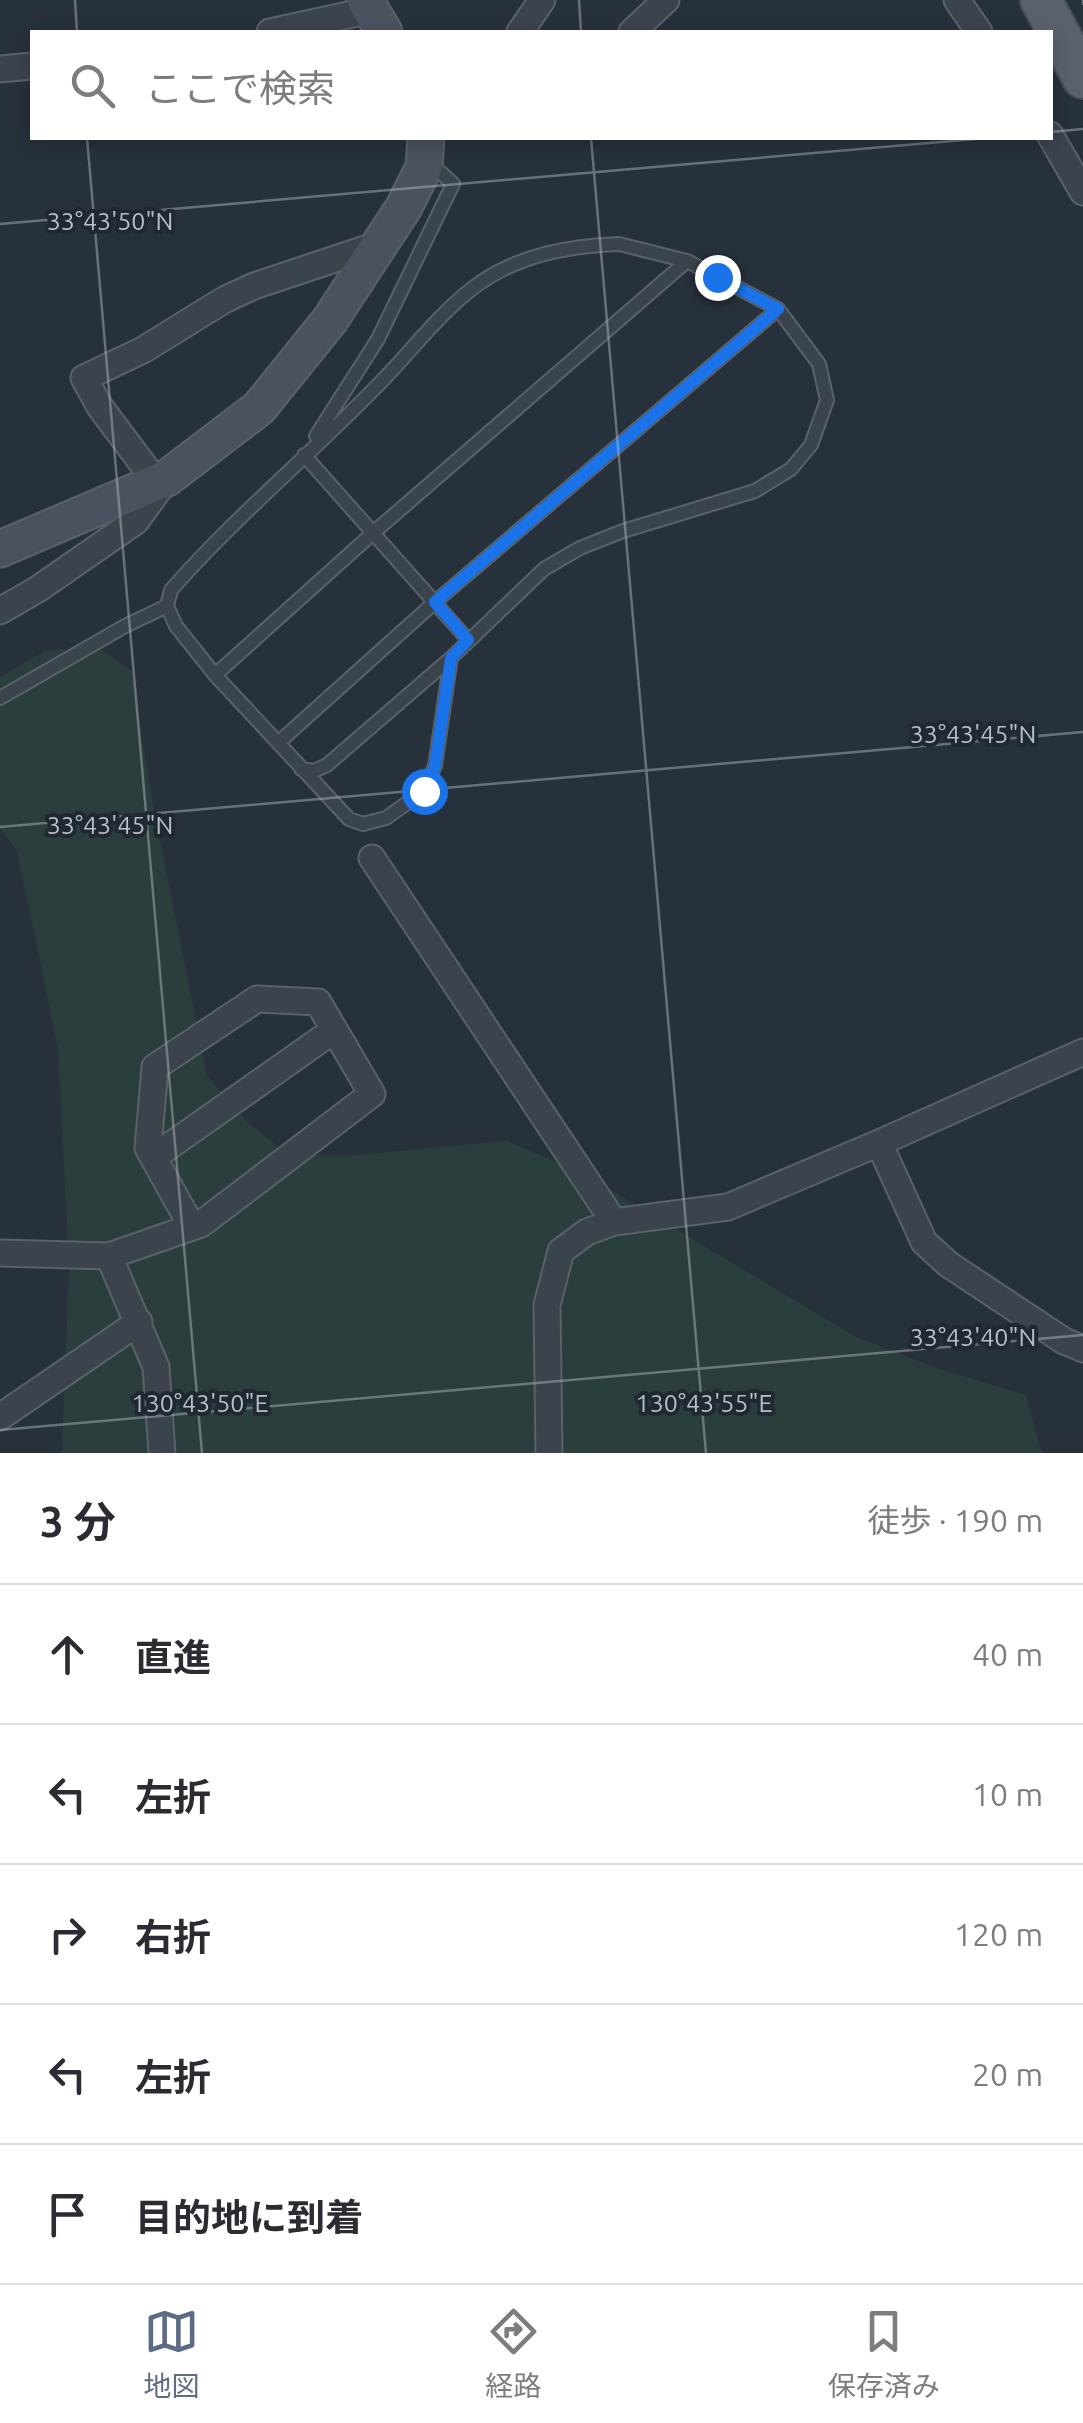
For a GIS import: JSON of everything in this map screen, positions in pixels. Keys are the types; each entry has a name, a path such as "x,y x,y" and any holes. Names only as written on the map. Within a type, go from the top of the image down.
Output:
{"main road":[{"path":"1041,0 1083,78"}],"street":[{"path":"521,30 542,0"},
{"path":"634,30 666,0"},
{"path":"957,0 979,30"},
{"path":"281,30 373,14"},
{"path":"0,69 30,66"},
{"path":"1052,140 1083,192"},
{"path":"0,550 162,480 258,408 330,320 380,244 404,207 425,152"},
{"path":"162,480 100,407 84,378 143,350 254,286 380,244"},
{"path":"0,611 136,520 162,480"},
{"path":"372,858 614,1222"},
{"path":"0,1253 110,1256 202,1224 372,1094 318,1002 257,999 155,1066 148,1148 192,1227"},
{"path":"154,1158 334,1030"},
{"path":"549,1453 547,1305 561,1251 588,1232 614,1222 728,1206 879,1144 1083,1052"},
{"path":"879,1144 924,1242 948,1264 1083,1349"},
{"path":"110,1256 156,1368 162,1453"},
{"path":"0,1417 139,1322"}],"lane":[{"path":"304,455 378,339 453,184 425,152"},
{"path":"301,769 314,771 328,765 451,658 544,569 580,548 623,531 754,491 792,469 811,445 827,400 819,364 778,309 686,261 619,244 578,246 528,258 480,283 424,334 379,385 188,572 172,590 167,606 176,626 216,675 301,769 349,818 363,824 386,818 424,791 435,766 451,658"},
{"path":"216,675 372,533 686,261"},
{"path":"278,743 435,602 778,309"},
{"path":"304,455 468,640"},
{"path":"0,698 167,606"}],"green space":[{"path":"97,647 132,671 153,806 207,1076 246,1121 290,1156 355,1155 507,1141 584,1174 856,1337 939,1369 1026,1395 1042,1453 62,1453 69,1263 58,1049 17,851 0,829 0,677 44,651"}],"route":[{"path":"424,791 435,766 451,658 468,640 435,602 778,309 717,277"}]}
